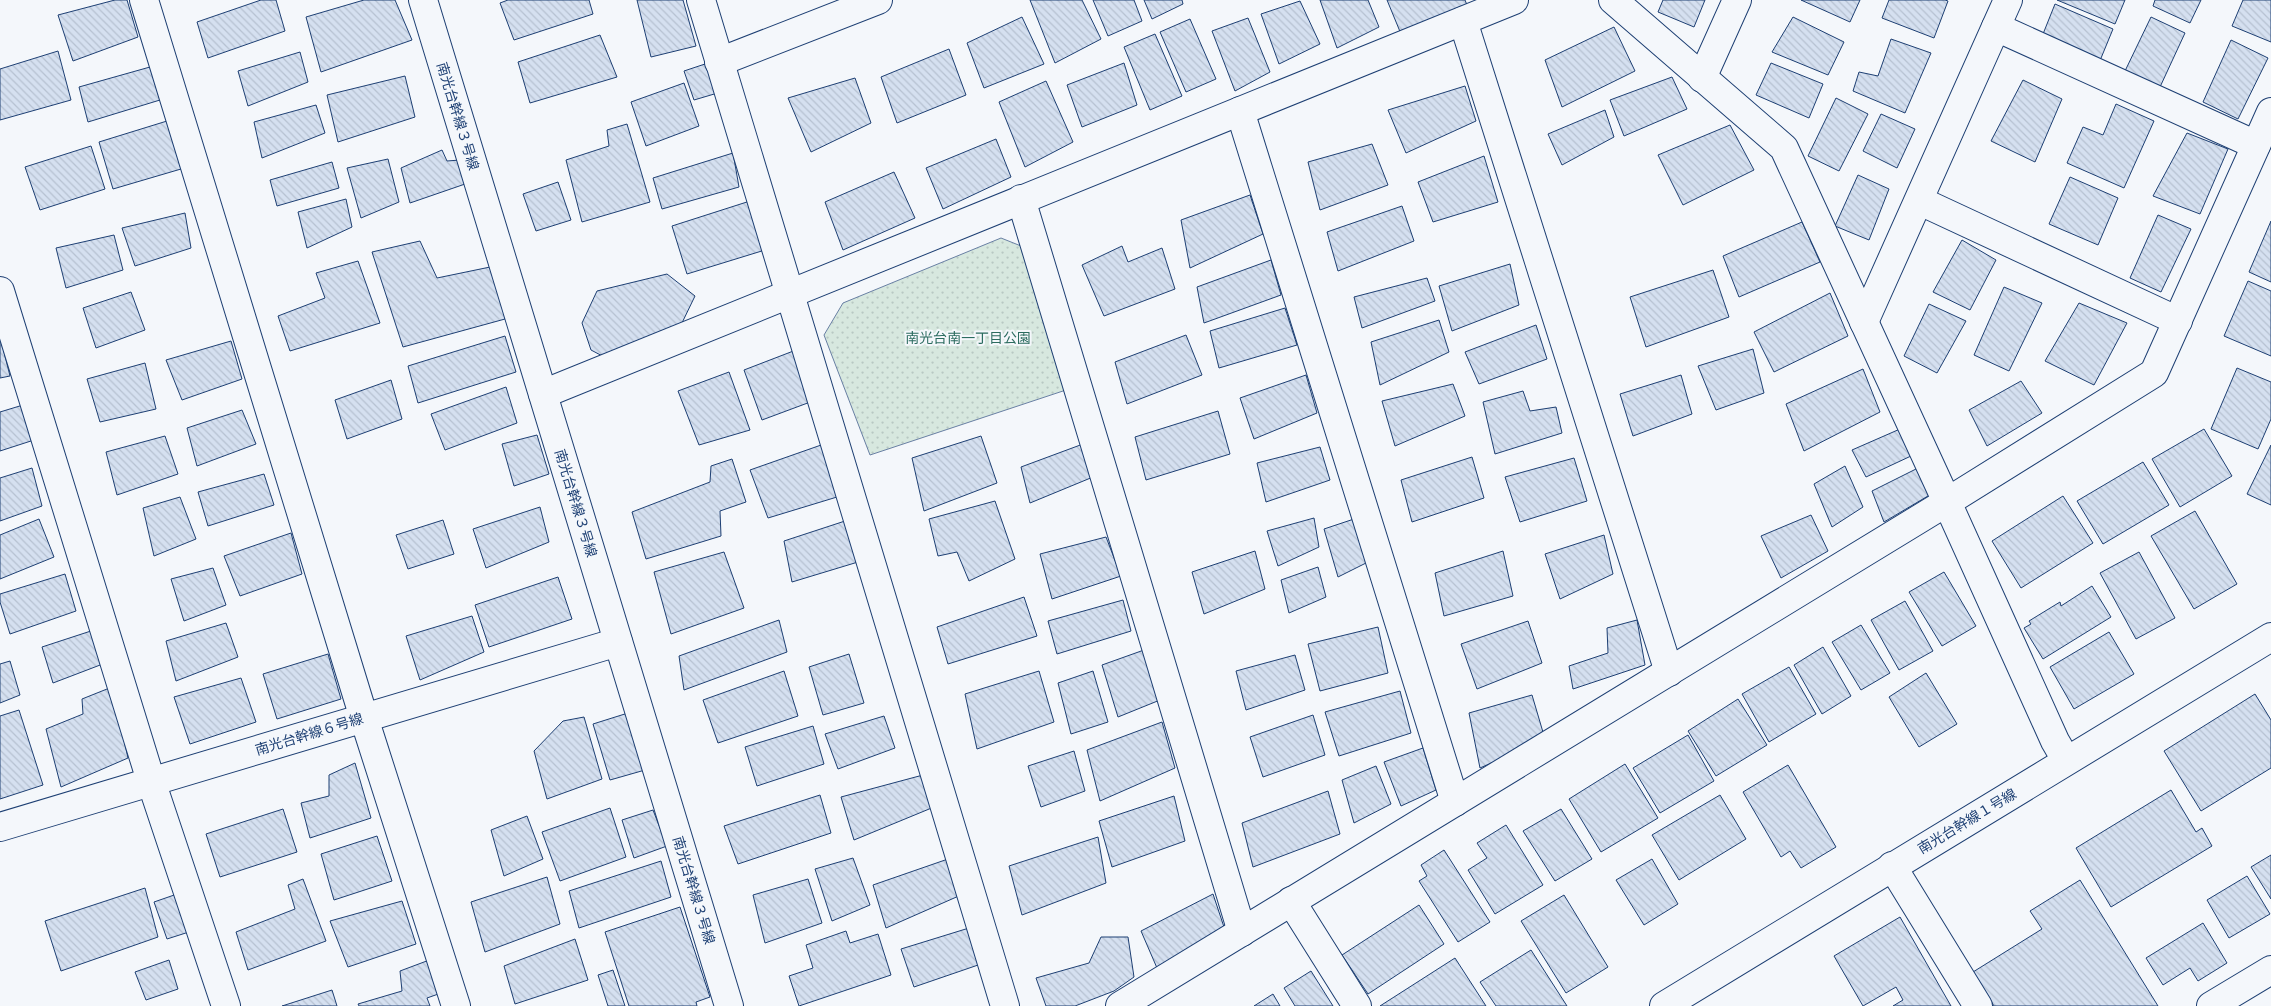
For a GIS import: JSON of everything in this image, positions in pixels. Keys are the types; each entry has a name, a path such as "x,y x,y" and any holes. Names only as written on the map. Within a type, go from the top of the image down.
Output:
{"street":[{"path":"144,0 364,718 456,1006"},
{"name":"南光台幹線３号線","path":"423,0 729,1006"},
{"path":"701,0 1005,1006"},
{"path":"720,62 878,0"},
{"path":"543,394 1514,0"},
{"path":"1613,0 1784,148 1948,502 2055,741 2066,760"},
{"path":"1702,78 1737,0"},
{"path":"1864,322 1920,201 2008,0"},
{"path":"1463,20 1668,672"},
{"path":"1996,27 2256,146"},
{"path":"1240,111 1455,802"},
{"path":"1120,1006 1948,502 2154,373 2271,112"},
{"path":"1021,200 1242,932"},
{"path":"1920,201 2178,321"},
{"path":"0,291 151,782 226,1006"},
{"name":"南光台幹線１号線","path":"1664,1006 2271,637"},
{"name":"南光台幹線６号線","path":"0,827 618,642"},
{"path":"1892,866 1978,1006"},
{"path":"1291,901 1357,1006"},
{"path":"2211,1006 2271,970"}],"green space":[{"name":"南光台南一丁目公園","path":"1001,238 1026,248 1069,389 870,455 824,335 843,303"}],"building":[{"path":"115,0 127,0 138,37 73,61 58,15"},
{"path":"261,0 276,0 285,31 208,58 197,22"},
{"path":"364,0 395,0 412,40 321,72 306,17"},
{"path":"508,0 589,0 593,14 514,40 500,3"},
{"path":"637,0 683,0 696,46 651,57"},
{"path":"1030,0 1082,0 1101,39 1055,63"},
{"path":"1093,0 1134,0 1142,21 1108,36"},
{"path":"1144,0 1182,0 1183,4 1152,19"},
{"path":"1320,0 1368,0 1379,27 1337,48"},
{"path":"1387,0 1465,0 1467,5 1401,34"},
{"path":"1663,0 1705,0 1694,27 1658,12"},
{"path":"1801,0 1860,0 1850,22"},
{"path":"1889,0 1948,1 1934,38 1882,18"},
{"path":"2057,0 2125,0 2115,24"},
{"path":"2155,0 2201,0 2190,23 2153,6"},
{"path":"2243,0 2271,0 2271,42 2232,26"},
{"path":"1300,1 1320,44 1279,64 1261,14"},
{"path":"2055,4 2113,29 2099,63 2041,39"},
{"path":"1022,17 1044,64 984,88 967,43"},
{"path":"1793,17 1844,42 1828,75 1772,52"},
{"path":"2151,17 2185,33 2160,87 2125,71"},
{"path":"1248,18 1270,72 1235,91 1212,31"},
{"path":"1190,19 1216,79 1186,92 1160,32"},
{"path":"1614,27 1635,71 1562,107 1545,60"},
{"path":"1155,34 1182,96 1150,110 1124,47"},
{"path":"600,35 617,77 530,103 518,62"},
{"path":"1891,39 1931,53 1905,113 1853,91 1859,72 1878,76"},
{"path":"2231,40 2268,58 2238,119 2203,102"},
{"path":"949,49 966,95 897,123 881,77"},
{"path":"58,51 71,100 0,120 0,69"},
{"path":"300,52 308,82 248,106 238,71"},
{"path":"711,62 721,92 694,100 684,71"},
{"path":"1124,63 1137,105 1082,127 1067,85"},
{"path":"1771,63 1823,84 1809,118 1756,95"},
{"path":"150,67 160,100 88,122 79,87"},
{"path":"405,76 415,117 338,142 327,95"},
{"path":"1672,77 1687,109 1624,136 1610,100"},
{"path":"855,78 871,123 811,152 788,98"},
{"path":"2023,80 2062,99 2035,162 1991,141"},
{"path":"1046,81 1073,142 1025,167 999,102"},
{"path":"684,83 699,126 646,146 631,102"},
{"path":"1465,86 1476,121 1406,153 1388,110"},
{"path":"1836,98 1868,114 1839,171 1808,156"},
{"path":"2116,104 2154,121 2124,188 2067,163 2083,127 2103,135"},
{"path":"316,105 325,133 262,158 254,122"},
{"path":"1605,110 1614,137 1562,165 1548,134"},
{"path":"1881,114 1915,129 1897,168 1863,151"},
{"path":"167,121 181,169 113,189 99,142"},
{"path":"627,124 650,202 582,222 566,160 609,146 607,130"},
{"path":"1730,125 1754,170 1683,205 1658,155"},
{"path":"2187,133 2228,149 2200,214 2153,196"},
{"path":"996,139 1011,177 943,209 926,168"},
{"path":"1372,144 1388,185 1320,210 1308,162"},
{"path":"91,146 105,189 40,210 25,167"},
{"path":"442,150 447,161 460,160 468,183 410,203 401,168"},
{"path":"733,153 739,187 662,209 653,178"},
{"path":"1484,156 1498,202 1433,222 1418,182"},
{"path":"388,159 399,202 361,218 347,168"},
{"path":"332,162 339,188 277,206 270,180"},
{"path":"894,172 915,218 843,250 825,202"},
{"path":"1858,175 1889,189 1869,240 1835,226"},
{"path":"2070,177 2118,198 2098,245 2049,224"},
{"path":"558,182 571,220 536,231 523,194"},
{"path":"1250,195 1263,234 1190,268 1181,220"},
{"path":"346,199 352,227 307,248 298,212"},
{"path":"750,201 765,250 687,274 672,226"},
{"path":"1402,206 1414,241 1338,271 1327,232"},
{"path":"185,213 191,248 135,266 122,228"},
{"path":"2158,215 2191,229 2161,292 2130,278"},
{"path":"2271,221 2271,282 2249,272"},
{"path":"1802,222 1820,262 1739,297 1723,256"},
{"path":"114,235 123,270 66,288 56,248"},
{"path":"1962,240 1996,260 1970,310 1933,292"},
{"path":"420,241 437,278 495,266 505,319 403,347 372,252"},
{"path":"1122,246 1128,262 1162,248 1175,289 1104,316 1082,265"},
{"path":"1271,260 1281,295 1204,323 1197,287"},
{"path":"358,261 380,323 290,351 278,316 325,298 316,273"},
{"path":"1510,264 1519,305 1452,331 1439,286"},
{"path":"1713,270 1729,317 1646,347 1630,297"},
{"path":"667,274 695,296 680,327 610,360 591,350 582,323 597,291"},
{"path":"1427,278 1435,301 1362,328 1354,297"},
{"path":"2248,281 2271,291 2271,356 2224,336"},
{"path":"2004,287 2042,303 2009,371 1974,355"},
{"path":"131,292 145,330 96,348 83,308"},
{"path":"1830,293 1848,336 1774,372 1754,332"},
{"path":"2079,303 2127,323 2094,385 2045,361"},
{"path":"1929,304 1966,321 1937,373 1904,356"},
{"path":"1285,308 1297,345 1219,368 1210,331"},
{"path":"1439,320 1449,352 1380,385 1371,342"},
{"path":"1536,325 1547,359 1479,384 1465,352"},
{"path":"1186,335 1202,375 1127,404 1115,362"},
{"path":"0,336 10,376 0,378"},
{"path":"505,336 516,372 418,403 408,366"},
{"path":"231,341 242,379 182,400 166,360"},
{"path":"1753,349 1764,393 1716,410 1698,366"},
{"path":"796,350 813,401 762,420 744,370"},
{"path":"145,363 156,409 100,422 87,379"},
{"path":"2237,368 2271,382 2271,419 2258,449 2211,429"},
{"path":"1863,369 1880,412 1804,451 1786,404"},
{"path":"729,372 750,430 699,445 678,391"},
{"path":"1306,375 1317,413 1254,439 1240,398"},
{"path":"1681,375 1692,414 1633,436 1620,394"},
{"path":"391,380 402,419 347,439 335,400"},
{"path":"2021,381 2042,413 1987,446 1969,410"},
{"path":"1453,384 1465,416 1395,446 1382,401"},
{"path":"506,387 517,423 445,450 431,414"},
{"path":"1523,391 1530,411 1556,407 1562,433 1495,454 1483,402"},
{"path":"23,405 34,440 0,451 0,412"},
{"path":"242,410 256,444 197,466 187,428"},
{"path":"1218,411 1230,454 1146,480 1135,437"},
{"path":"1900,429 1911,456 1866,477 1852,450"},
{"path":"2204,429 2232,476 2180,507 2152,459"},
{"path":"537,435 549,474 514,486 502,444"},
{"path":"165,436 178,474 117,495 106,452"},
{"path":"981,436 997,483 924,511 912,458"},
{"path":"824,444 837,497 768,518 750,470"},
{"path":"1083,444 1093,477 1030,503 1021,467"},
{"path":"2271,445 2271,505 2247,494"},
{"path":"1320,447 1330,480 1266,502 1257,463"},
{"path":"1472,457 1484,498 1412,522 1401,480"},
{"path":"1574,458 1587,501 1520,522 1505,477"},
{"path":"732,459 746,502 720,511 721,536 646,559 632,512 710,482 711,466"},
{"path":"2143,462 2169,505 2103,544 2077,501"},
{"path":"1845,466 1863,507 1832,527 1814,484"},
{"path":"1920,467 1933,493 1884,522 1872,491"},
{"path":"32,468 42,506 0,521 0,478"},
{"path":"264,474 274,505 208,526 198,492"},
{"path":"2063,496 2093,543 2021,588 1992,541"},
{"path":"180,497 196,539 154,556 143,508"},
{"path":"995,501 1015,559 969,581 957,552 938,556 929,519"},
{"path":"540,507 549,542 486,568 473,529"},
{"path":"2195,511 2237,584 2194,609 2151,536"},
{"path":"1811,515 1828,551 1781,578 1761,536"},
{"path":"1314,518 1319,547 1278,566 1267,531"},
{"path":"1357,518 1368,562 1338,577 1324,529"},
{"path":"39,519 54,557 0,579 0,535"},
{"path":"443,520 454,554 408,569 396,535"},
{"path":"845,521 858,562 792,582 784,541"},
{"path":"291,533 302,574 240,596 224,556"},
{"path":"1604,535 1613,574 1560,599 1545,554"},
{"path":"1106,537 1121,576 1052,599 1040,554"},
{"path":"1255,551 1265,589 1204,614 1192,572"},
{"path":"1503,551 1513,596 1444,616 1435,573"},
{"path":"724,552 744,608 671,634 654,572"},
{"path":"2139,552 2175,618 2136,639 2100,573"},
{"path":"1318,567 1326,597 1289,613 1281,580"},
{"path":"213,568 226,605 184,621 171,579"},
{"path":"1944,572 1976,626 1942,646 1909,592"},
{"path":"65,574 76,611 10,634 0,602 0,594"},
{"path":"558,577 572,619 489,647 475,605"},
{"path":"2092,586 2111,617 2043,659 2024,628 2031,624 2029,621 2060,602 2061,606"},
{"path":"1024,597 1037,636 948,664 937,627"},
{"path":"1123,600 1131,631 1057,654 1048,621"},
{"path":"1905,601 1933,651 1899,670 1871,620"},
{"path":"472,616 484,652 420,680 406,636"},
{"path":"779,620 787,652 684,690 679,656"},
{"path":"1637,620 1645,665 1573,689 1569,666 1608,653 1607,628"},
{"path":"1528,621 1542,663 1477,689 1461,644"},
{"path":"226,623 238,657 176,681 166,641"},
{"path":"1861,625 1890,673 1861,690 1832,642"},
{"path":"1378,627 1388,673 1320,691 1308,644"},
{"path":"97,629 108,662 53,683 42,647"},
{"path":"2109,632 2134,674 2074,709 2050,667"},
{"path":"1823,647 1851,696 1822,714 1794,665"},
{"path":"1144,650 1160,700 1118,717 1102,665"},
{"path":"328,654 341,699 277,719 263,674"},
{"path":"849,654 864,703 823,715 809,667"},
{"path":"1295,655 1305,690 1246,710 1236,671"},
{"path":"10,661 20,695 0,703 0,664"},
{"path":"1789,667 1816,714 1769,742 1742,694"},
{"path":"784,671 798,716 718,743 703,700"},
{"path":"1039,671 1054,722 977,749 965,694"},
{"path":"1093,671 1108,722 1071,734 1058,683"},
{"path":"1926,673 1957,724 1919,747 1889,697"},
{"path":"241,678 256,722 190,744 174,697"},
{"path":"112,687 128,758 61,787 46,729 83,714 82,699"},
{"path":"1400,691 1411,733 1339,756 1325,712"},
{"path":"2255,694 2271,720 2271,768 2201,811 2164,751"},
{"path":"1532,695 1545,739 1480,768 1469,713"},
{"path":"1738,699 1767,745 1716,776 1688,731"},
{"path":"19,710 43,785 0,799 0,716"},
{"path":"628,713 645,770 610,780 593,724"},
{"path":"1313,715 1325,755 1263,777 1250,737"},
{"path":"884,716 895,748 838,769 825,734"},
{"path":"584,717 602,779 547,799 534,751 563,721"},
{"path":"1162,722 1175,768 1100,801 1087,750"},
{"path":"813,726 824,764 757,786 745,747"},
{"path":"1688,735 1714,781 1660,813 1633,768"},
{"path":"1423,748 1436,790 1401,806 1384,762"},
{"path":"1074,751 1085,791 1041,807 1028,766"},
{"path":"355,763 371,818 310,838 301,803 329,796 329,775"},
{"path":"1625,764 1658,818 1601,852 1569,799"},
{"path":"1788,765 1836,847 1801,868 1790,851 1781,857 1743,792"},
{"path":"1376,766 1391,804 1354,823 1342,780"},
{"path":"923,775 934,807 854,840 841,797"},
{"path":"2171,790 2196,832 2202,828 2212,846 2111,907 2076,848"},
{"path":"1328,791 1340,834 1253,867 1242,823"},
{"path":"820,795 831,833 738,864 724,826"},
{"path":"1720,795 1746,839 1679,880 1652,835"},
{"path":"1174,796 1185,841 1112,867 1099,821"},
{"path":"610,808 626,857 560,881 542,832"},
{"path":"283,809 297,852 220,877 206,834"},
{"path":"1561,809 1592,859 1555,881 1523,831"},
{"path":"653,810 667,846 634,858 622,820"},
{"path":"527,816 543,859 504,876 491,830"},
{"path":"1506,825 1543,885 1495,914 1468,870 1487,858 1477,843"},
{"path":"377,836 392,881 334,900 321,854"},
{"path":"1098,837 1106,883 1022,915 1009,866"},
{"path":"1444,850 1490,922 1458,942 1419,881 1427,876 1421,865"},
{"path":"2271,855 2271,899 2251,867"},
{"path":"853,858 870,905 832,921 815,869"},
{"path":"948,859 961,895 886,928 873,885"},
{"path":"1652,859 1678,904 1644,925 1616,880"},
{"path":"661,861 671,897 579,928 569,891"},
{"path":"2247,876 2270,914 2229,938 2207,900"},
{"path":"547,877 560,924 485,952 471,902"},
{"path":"303,879 326,941 248,970 236,932 295,909 288,885"},
{"path":"808,879 822,923 765,943 753,895"},
{"path":"2080,880 2158,1006 1994,1006 1973,972 2042,929 2030,911"},
{"path":"145,888 158,937 61,971 45,921"},
{"path":"180,893 192,931 167,939 154,902"},
{"path":"1213,894 1225,930 1157,968 1141,931"},
{"path":"1564,895 1608,967 1566,993 1521,921"},
{"path":"402,901 416,944 348,967 330,921"},
{"path":"1419,905 1444,944 1368,994 1342,955"},
{"path":"680,907 710,997 696,1002 697,1006 629,1006 605,932"},
{"path":"1900,917 1951,1006 1893,1006 1903,1000 1896,987 1863,1006 1834,956"},
{"path":"2203,923 2227,963 2198,981 2190,968 2163,985 2146,958"},
{"path":"969,928 981,964 914,987 901,949"},
{"path":"846,931 850,943 878,934 891,975 799,1006 789,976 813,968 806,945"},
{"path":"1101,937 1128,937 1134,977 1114,991 1075,1006 1046,1006 1036,978 1089,963"},
{"path":"575,939 588,980 515,1004 504,966"},
{"path":"1531,950 1567,1006 1496,1006 1480,982"},
{"path":"1455,958 1486,1006 1380,1006"},
{"path":"432,959 444,992 427,998 430,1006 359,1006 358,1004 402,991 400,971"},
{"path":"169,960 178,989 146,1000 135,972"},
{"path":"613,970 625,1006 608,1006 598,975"},
{"path":"1311,971 1333,1006 1295,1006 1284,988"},
{"path":"332,990 337,1006 282,1006"},
{"path":"1273,994 1280,1006 1254,1006"}]}
